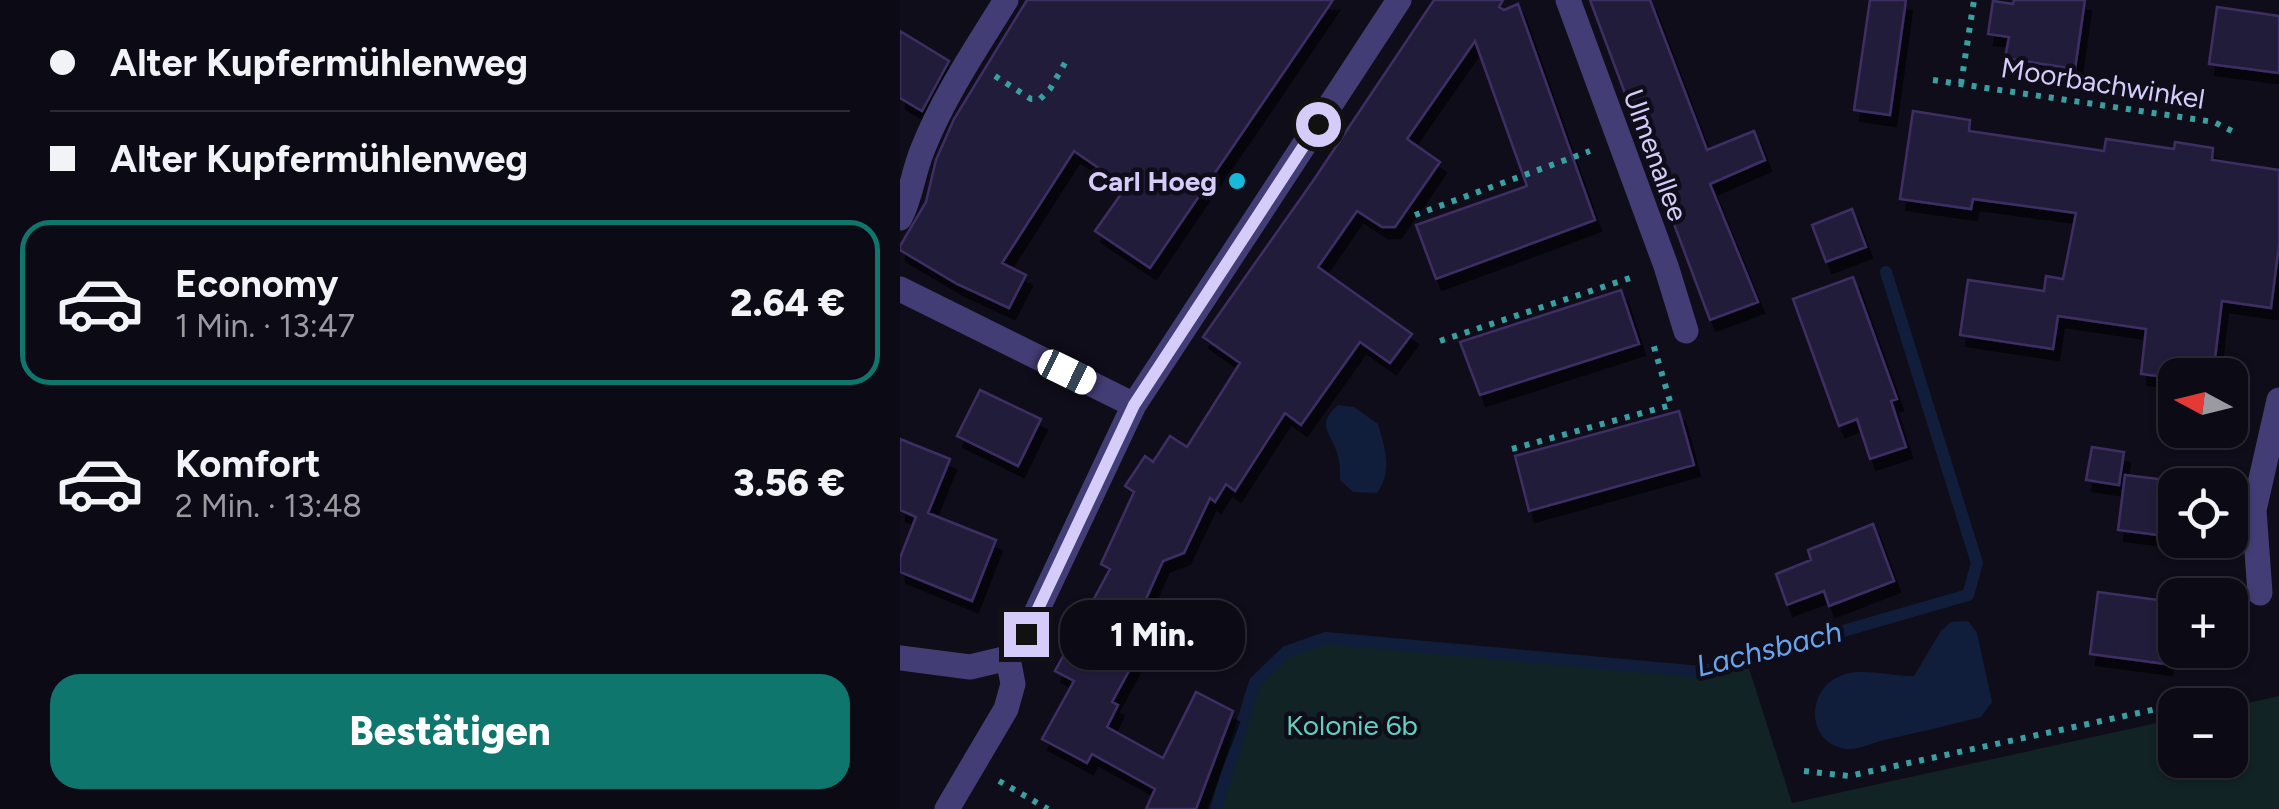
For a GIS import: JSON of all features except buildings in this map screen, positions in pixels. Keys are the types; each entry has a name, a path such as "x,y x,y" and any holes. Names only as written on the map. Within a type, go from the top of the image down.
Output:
{"street":[{"path":"900,218 907,206 920,153 948,95 1006,0"},
{"path":"900,658 970,667 1008,658 1026,634 1134,405 1399,0"},
{"name":"Ulmenallee","path":"1568,0 1686,331"},
{"path":"900,290 1134,405"},
{"path":"2260,592 2254,510 2279,400"},
{"path":"947,809 1006,709 1013,684 1008,658"}],"path":[{"name":"Moorbachwinkel","path":"1961,84 1974,0"},
{"path":"969,60 1032,99 1040,98 1050,89 1065,63"},
{"name":"Moorbachwinkel","path":"1932,80 2214,122 2236,133"},
{"path":"1416,215 1619,141"},
{"path":"1440,340 1666,266"},
{"path":"1633,277 1638,295"},
{"path":"1512,449 1671,405 1649,332"},
{"path":"1804,771 1849,776 2158,709"},
{"path":"972,766 1048,809"}],"green space":[{"name":"Kolonie 6b","path":"1326,638 1519,651 1701,672 1746,659 1792,803 2158,723 2158,778 2248,778 2248,703 2279,696 2279,809 1216,809 1255,682 1286,652"}],"water":[{"path":"1338,405 1354,407 1378,424 1386,468 1377,493 1353,492 1340,480 1338,456 1326,424"},
{"path":"1968,621 1977,633 1992,702 1981,717 1856,748 1834,745 1824,738 1815,717 1820,694 1827,684 1855,672 1914,676 1941,631 1951,622"}],"waterway":[{"name":"Lachsbach","path":"1216,809 1255,682 1286,652 1326,638 1701,672 1968,595 1977,563 1886,272"}],"place":[{"name":"Carl Hoeg","path":"1237,181"}],"route":[{"path":"1026,634 1134,405 1318,124"}]}
